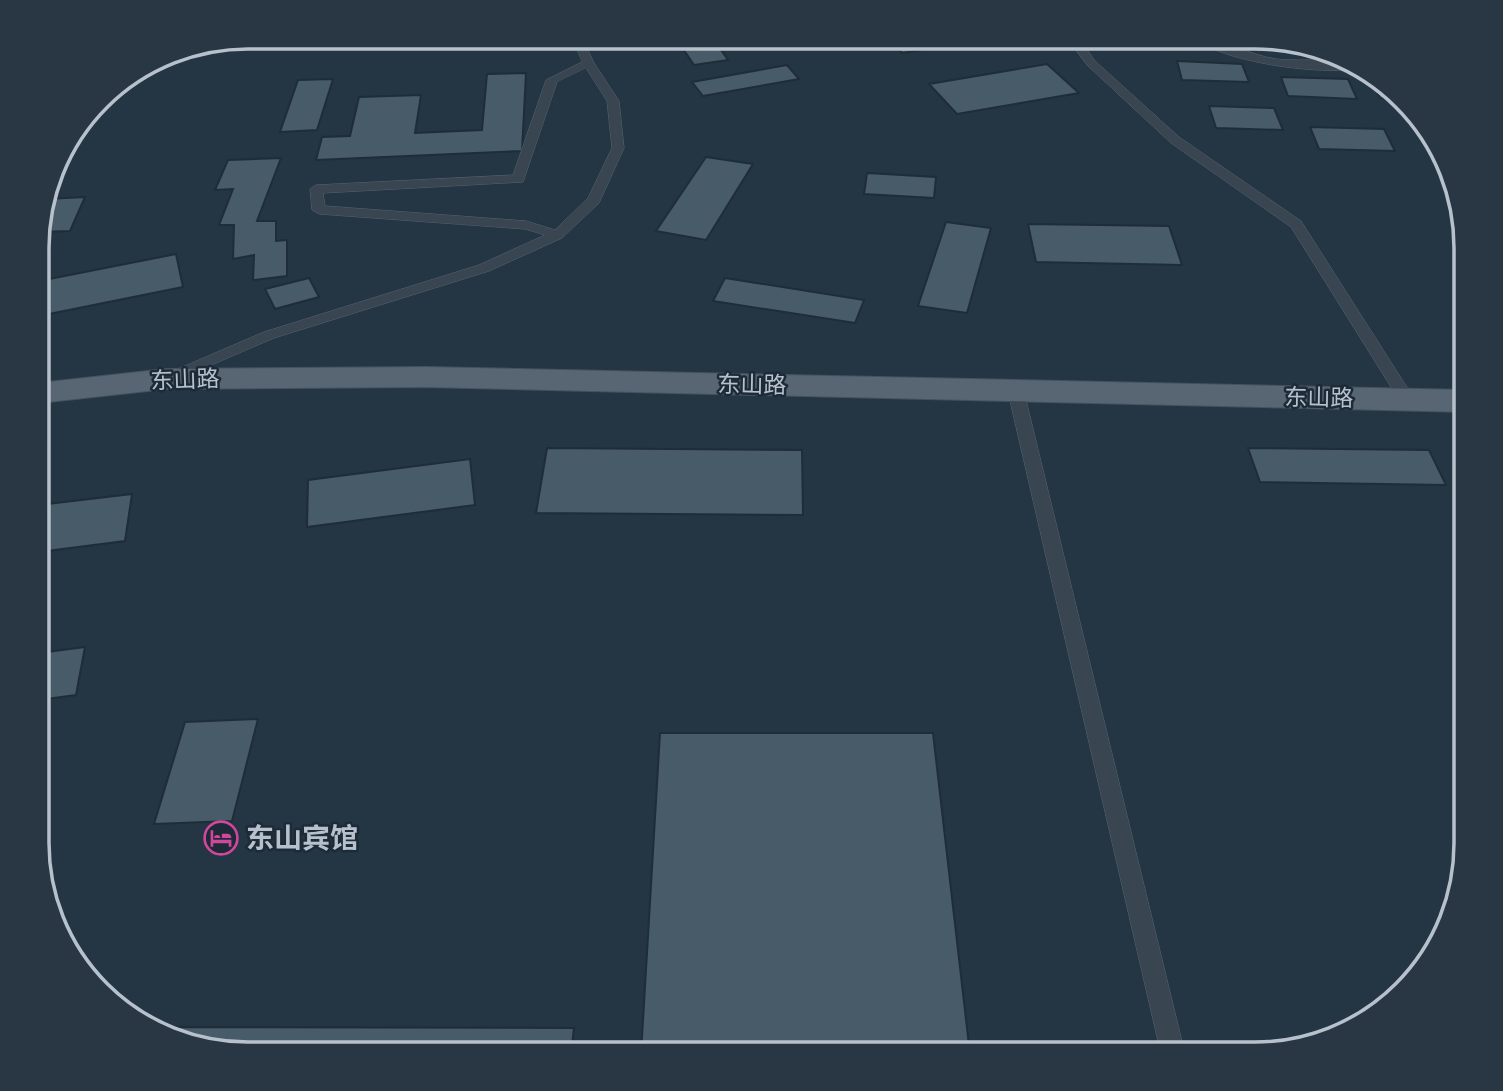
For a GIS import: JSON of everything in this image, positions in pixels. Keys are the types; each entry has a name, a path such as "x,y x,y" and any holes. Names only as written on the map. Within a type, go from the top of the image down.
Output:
{"main road":[{"name":"东山路","path":"49,392 166,379 426,377 1454,401"}],"lane":[{"path":"166,379 269,335 484,268 557,235 594,201 618,148 612,102 582,49"},
{"path":"1081,49 1091,63 1175,140 1296,224 1407,400"},
{"path":"1220,49 1288,65 1334,66"},
{"path":"557,235 526,225 319,210 316,189 518,179 552,80 588,63"},
{"path":"1016,392 1170,1042"}],"building":[{"path":"683,49 720,49 728,60 694,65"},
{"path":"898,49 928,49 902,53"},
{"path":"1177,61 1242,64 1249,82 1182,80"},
{"path":"1047,64 1079,93 957,114 929,84"},
{"path":"787,65 799,79 703,96 692,82"},
{"path":"526,73 522,151 316,160 322,137 350,136 359,97 421,95 415,133 482,130 487,74"},
{"path":"1281,77 1348,79 1357,99 1288,96"},
{"path":"333,79 317,130 280,132 298,80"},
{"path":"1209,106 1274,108 1283,130 1216,128"},
{"path":"1310,127 1384,129 1395,151 1319,149"},
{"path":"706,157 753,164 706,240 656,231"},
{"path":"281,158 257,221 276,221 276,241 287,240 287,276 253,280 254,255 233,259 234,225 219,225 233,189 215,190 228,160"},
{"path":"867,173 936,177 934,198 864,194"},
{"path":"85,197 70,231 50,232 56,199"},
{"path":"946,222 991,228 967,313 918,306"},
{"path":"1028,224 1169,226 1182,265 1036,262"},
{"path":"176,254 183,287 49,314 49,279"},
{"path":"309,278 319,297 275,309 265,289"},
{"path":"725,278 864,300 855,323 713,301"},
{"path":"547,448 802,450 803,515 536,513"},
{"path":"1248,448 1429,450 1446,485 1260,482"},
{"path":"470,459 475,505 307,527 308,480"},
{"path":"132,494 125,541 49,551 49,504"},
{"path":"85,647 76,695 49,699 49,652"},
{"path":"258,719 232,821 154,824 185,722"},
{"path":"660,733 933,733 969,1042 642,1042"},
{"path":"173,1027 574,1028 572,1042 235,1042 209,1038"}],"place":[{"name":"东山宾馆","path":"221,838"}]}
